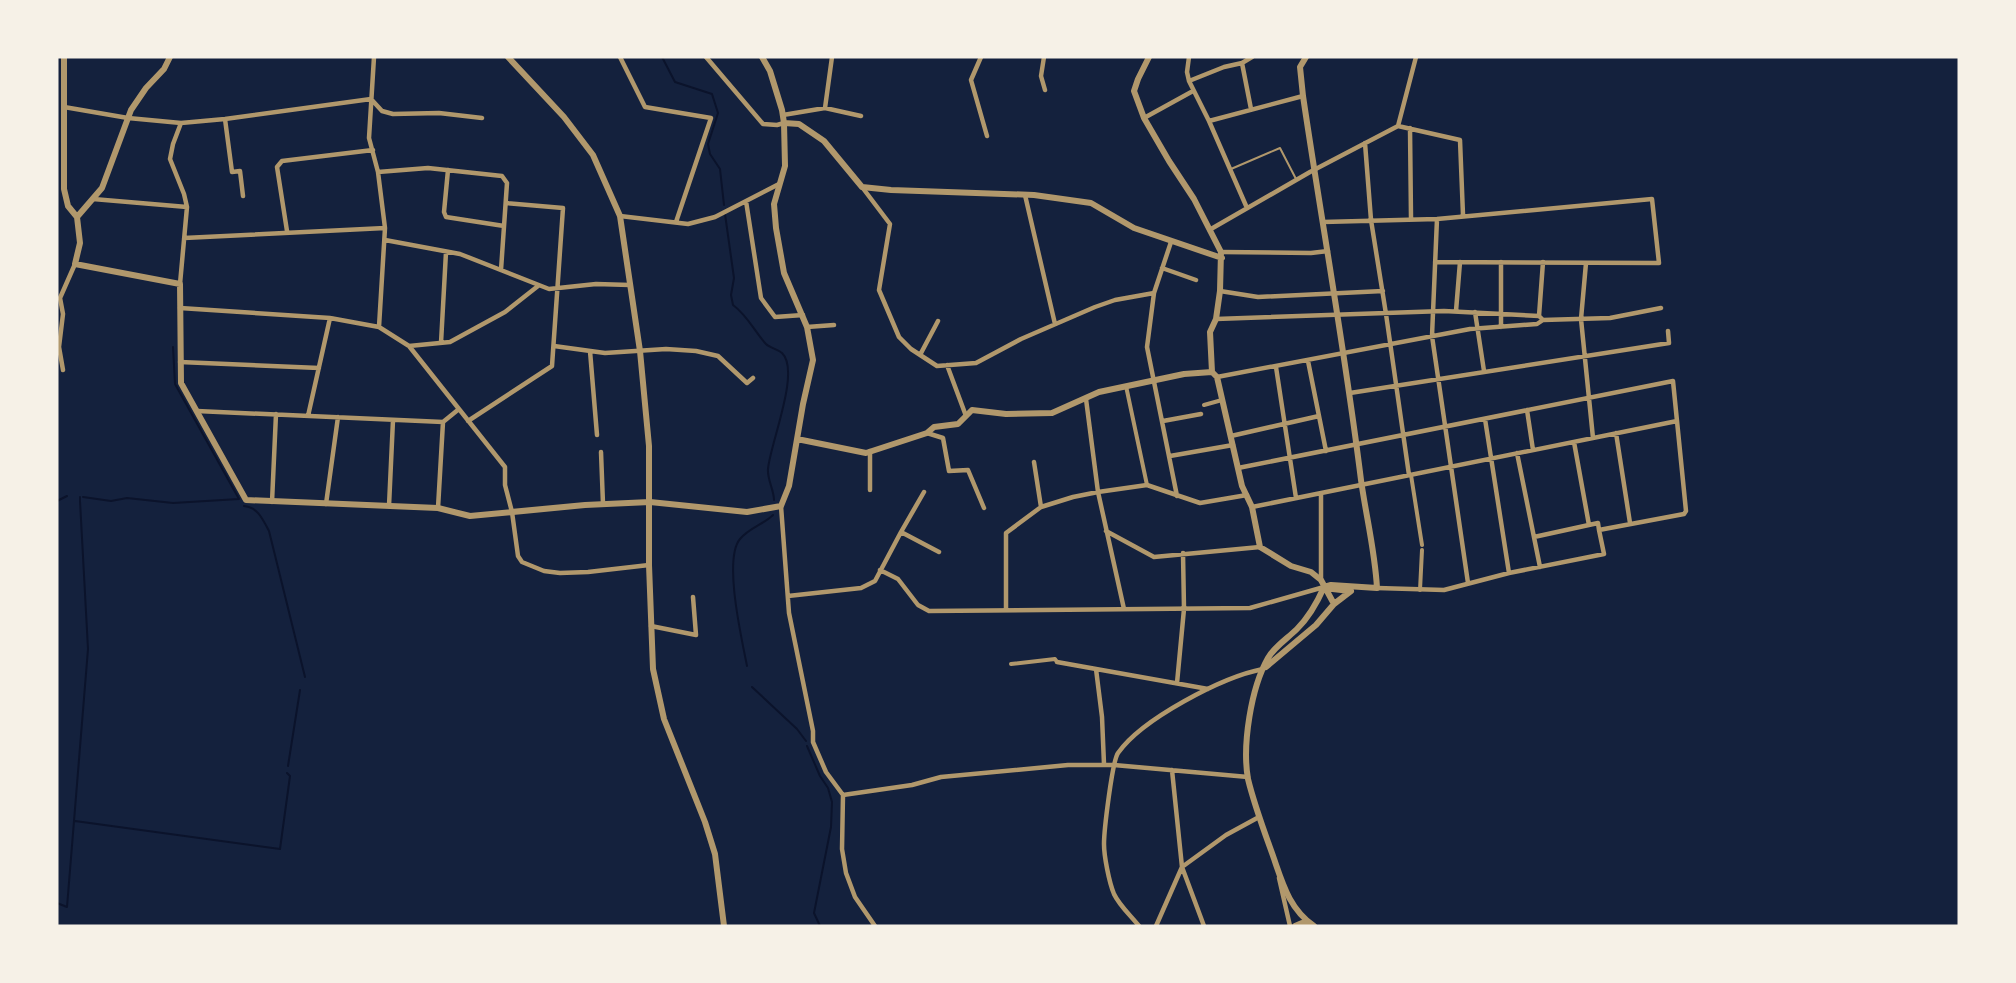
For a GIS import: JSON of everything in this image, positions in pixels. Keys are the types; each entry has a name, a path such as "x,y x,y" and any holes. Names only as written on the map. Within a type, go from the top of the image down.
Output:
{"street":[{"path":"63,370 59,347 63,314 60,298 75,264 80,243 77,218 68,206 65,197 64,107 60,85 64,57"},
{"path":"77,218 102,188 131,110 146,88 164,69 170,57"},
{"path":"374,57 369,138 378,172 385,228 380,327"},
{"path":"508,57 564,117 593,155 620,216 640,351 649,446 649,565 653,669 664,719 705,822 715,854 724,926"},
{"path":"620,57 645,107 711,118 676,222"},
{"path":"706,57 763,124 799,124 824,141 890,224 879,290 899,337 937,366 976,363 1021,339 1115,300 1154,293"},
{"path":"762,57 770,71 784,123 785,166 774,204 776,228 784,273 803,315 813,360 789,486 781,506 789,613 813,731 813,742 826,772 843,795 842,849 846,873 855,897 875,926"},
{"path":"825,108 832,57"},
{"path":"981,57 971,80 987,136"},
{"path":"1044,57 1041,76 1045,90"},
{"path":"1149,57 1134,91 1144,118 1211,229 1222,255 1216,319 1210,332 1214,375 1242,486 1252,507 1260,547"},
{"path":"1189,57 1187,72 1189,81 1247,208"},
{"path":"1189,81 1224,67 1242,63 1252,57"},
{"path":"1306,57 1300,67 1362,485 1376,562 1377,588"},
{"path":"1398,126 1416,57"},
{"path":"1242,63 1251,109"},
{"path":"1144,118 1193,91"},
{"path":"1209,121 1304,96"},
{"path":"64,107 128,118 181,123 371,99"},
{"path":"371,99 382,111 393,114 440,113 482,118"},
{"path":"783,115 825,108 861,116"},
{"path":"225,119 232,172 240,171 243,196"},
{"path":"181,123 170,159 187,207 180,284 181,383 246,500 438,508 470,516 650,502 747,512 781,506"},
{"path":"1211,229 1296,179 1398,126 1460,140 1463,215"},
{"path":"1410,128 1410,218"},
{"path":"1365,143 1371,220 1402,436 1422,547 1420,590"},
{"path":"287,231 277,166 282,161 373,150"},
{"path":"378,172 428,168 502,176 507,183 501,270"},
{"path":"448,170 444,212 446,218 504,226"},
{"path":"620,216 688,224 715,217 779,184"},
{"path":"862,187 1025,195 1091,203 1134,228 1171,242 1222,255 1328,251"},
{"path":"1025,195 1055,324"},
{"path":"93,199 187,207"},
{"path":"1323,222 1437,219 1652,199 1659,263 1435,262"},
{"path":"746,201 761,298 775,317 803,315"},
{"path":"468,421 552,366 563,208 506,203"},
{"path":"1437,219 1432,336 1468,583"},
{"path":"184,238 287,231 385,228"},
{"path":"385,240 460,254 549,289 596,284 630,285"},
{"path":"1171,242 1154,293 1147,347 1177,496"},
{"path":"441,343 446,252"},
{"path":"1456,311 1460,262"},
{"path":"1501,262 1501,327"},
{"path":"797,439 866,453 927,434 934,427 958,423 972,410 1006,414 1052,413 1099,392 1184,374 1214,375 1276,367 1432,336 1537,324 1541,318 1543,262"},
{"path":"1586,263 1581,319 1593,438"},
{"path":"75,264 180,284"},
{"path":"1162,268 1196,280"},
{"path":"409,346 450,342 505,312 538,286"},
{"path":"1220,291 1258,297 1383,291"},
{"path":"180,308 330,318 380,327 409,346 505,467 505,485 512,512 518,556 522,562 544,571 560,573 588,573 649,565"},
{"path":"1216,319 1433,311 1581,319 1610,318 1662,308"},
{"path":"1475,312 1484,371"},
{"path":"308,416 330,318"},
{"path":"920,355 938,321"},
{"path":"807,327 834,325"},
{"path":"1350,393 1669,343 1668,331"},
{"path":"554,346 590,351 666,349 696,351 718,356 747,382 753,378"},
{"path":"590,351 597,435"},
{"path":"1308,361 1326,451"},
{"path":"180,362 319,368"},
{"path":"947,365 966,416"},
{"path":"1276,367 1296,498"},
{"path":"1238,468 1673,381 1686,511 1684,514 1599,530"},
{"path":"1126,386 1146,485"},
{"path":"1086,399 1098,492 1124,609"},
{"path":"1204,405 1222,400"},
{"path":"196,411 443,422 459,409"},
{"path":"1527,410 1533,450"},
{"path":"272,501 276,414"},
{"path":"1163,421 1201,414"},
{"path":"1230,436 1319,416"},
{"path":"326,504 338,417"},
{"path":"1485,419 1509,573"},
{"path":"389,506 393,420"},
{"path":"1252,507 1677,421"},
{"path":"438,508 443,422"},
{"path":"1616,433 1630,523"},
{"path":"927,434 943,438 949,471 968,470 984,508"},
{"path":"1574,442 1589,525"},
{"path":"1170,456 1233,445"},
{"path":"870,451 870,490"},
{"path":"601,452 603,504"},
{"path":"1517,453 1540,567"},
{"path":"1034,462 1041,507"},
{"path":"1006,610 1006,532 1041,507 1073,497 1146,485 1200,503 1247,495"},
{"path":"788,596 861,588 875,581 924,492"},
{"path":"1321,493 1322,580 1334,604"},
{"path":"1139,926 1114,896 1104,844 1114,765 1117,755 1129,742 1157,718 1208,689 1243,673 1263,669 1316,625 1334,604 1351,591 1360,588 1444,590 1509,573 1604,554 1598,523 1534,537"},
{"path":"1106,531 1154,556 1260,547 1291,566 1311,572 1322,580"},
{"path":"901,532 939,552"},
{"path":"1177,683 1184,609 1183,553"},
{"path":"880,570 898,579 918,605 929,611 1250,608 1331,585 1357,585 1360,588"},
{"path":"1324,587 1351,591"},
{"path":"1313,926 1302,923 1293,926 1248,777 1247,746 1250,717 1263,669 1269,656 1299,627 1316,605 1324,587"},
{"path":"651,626 696,635 693,597"},
{"path":"1011,663 1055,659 1057,662 1208,689"},
{"path":"1096,669 1102,717 1104,764"},
{"path":"843,795 912,785 941,777 1068,765 1104,764 1248,777"},
{"path":"1172,770 1182,867 1204,926"},
{"path":"1156,926 1182,867 1226,835 1259,818"},
{"path":"1278,875 1293,904 1313,926"}],"lane":[{"path":"1230,169 1280,148 1296,179"}],"waterway":[{"path":"662,57 675,82 712,94 718,113 708,144 710,154 720,169 724,205"},
{"path":"725,214 734,278 731,295 733,305 743,314 766,344 782,353 787,362 788,375 783,408 768,469 774,500"},
{"path":"83,497 111,501 127,498 173,503 239,499 175,384 173,347"},
{"path":"57,501 67,496"},
{"path":"57,903 67,907 88,649 80,501"},
{"path":"244,506 256,511 269,531 305,677"},
{"path":"747,666 733,581 735,549 744,535 773,515"},
{"path":"752,687 797,729 806,741"},
{"path":"288,766 300,690"},
{"path":"807,746 828,788 832,802 831,827 814,913 820,926"},
{"path":"75,821 280,849 290,776 287,773"}]}
